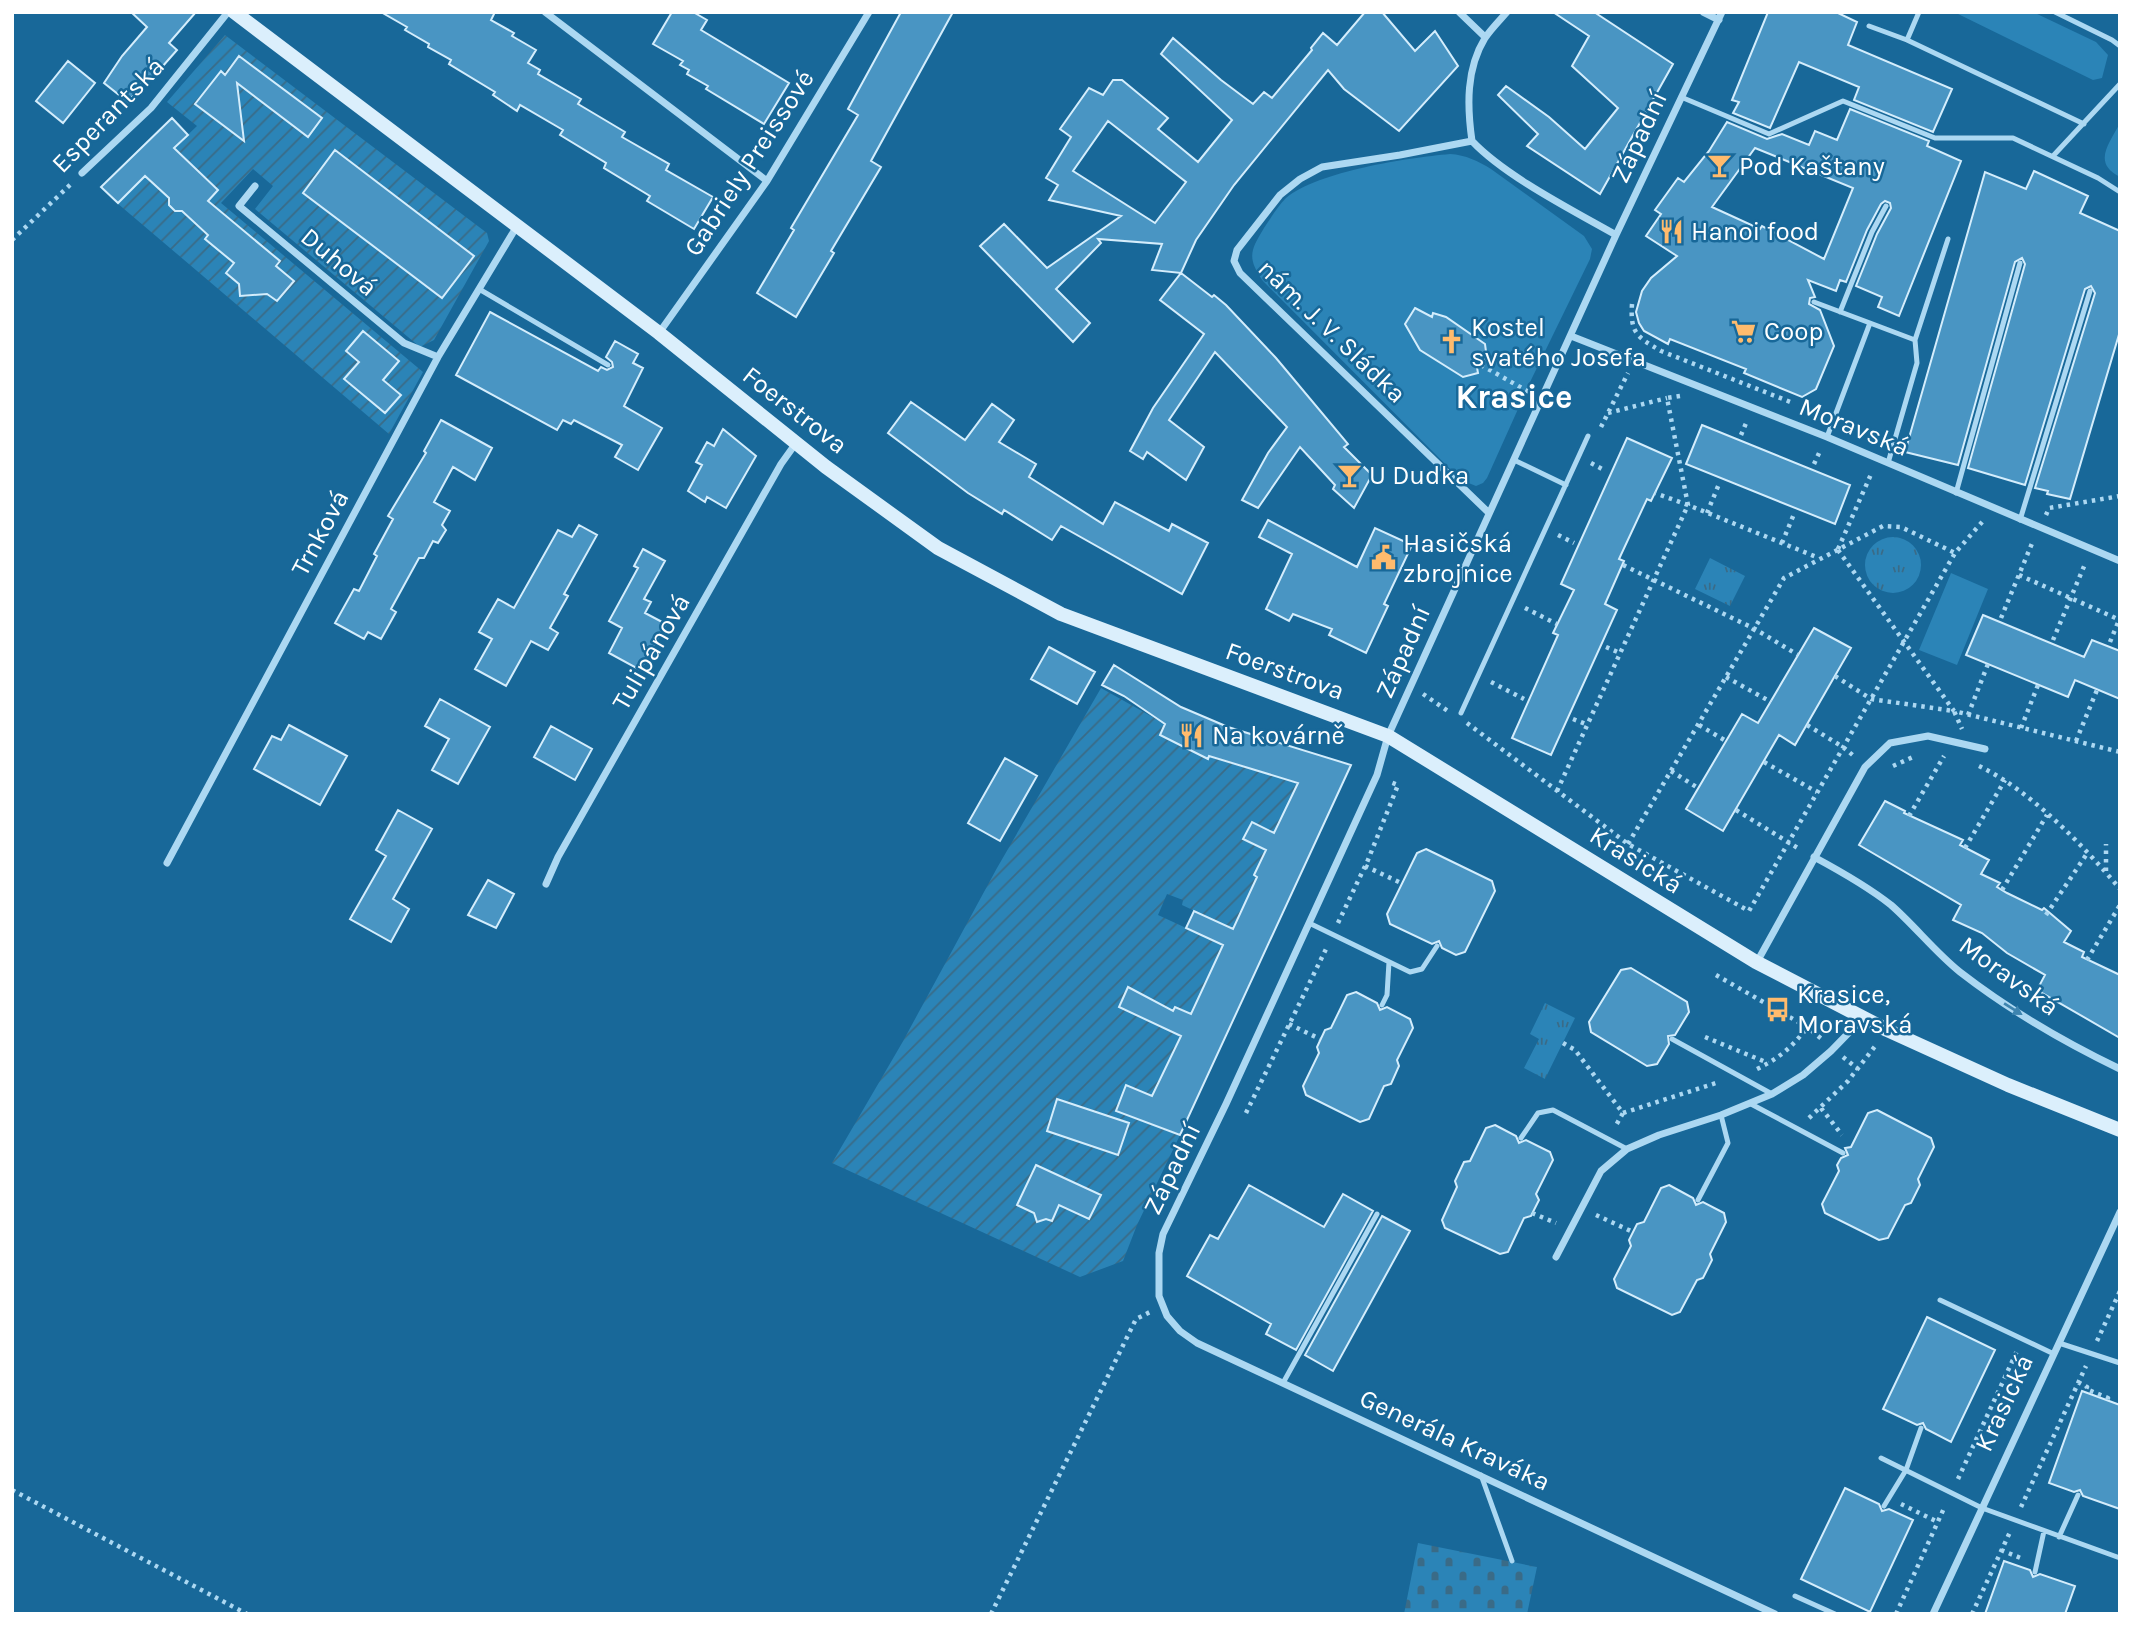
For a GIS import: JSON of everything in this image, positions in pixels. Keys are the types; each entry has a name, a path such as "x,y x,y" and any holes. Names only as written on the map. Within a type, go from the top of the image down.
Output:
{"street":[{"name":"Esperantská","path":"82,173 151,108 228,12"},
{"name":"Foerstrova","path":"234,12 938,548 1061,614 1388,736"},
{"path":"545,12 767,181"},
{"name":"Gabriely Preissové","path":"659,333 767,181 869,12"},
{"path":"1459,12 1485,37"},
{"path":"1507,12 1485,37 1469,87 1468,109 1472,141 1483,152 1520,177 1616,235"},
{"name":"Západní","path":"1158,1269 1163,1234 1226,1104 1377,775 1388,736 1410,686 1616,235 1720,16 1703,12"},
{"name":"nám. J. V. Sládka","path":"1472,141 1322,167 1300,178 1280,195 1237,250 1234,261 1240,273 1489,513"},
{"name":"Duhová","path":"254,186 239,206 404,343 438,357"},
{"name":"Trnková","path":"167,863 438,357 517,226"},
{"name":"Moravská","path":"1571,336 1827,437 2120,561"},
{"name":"Tulipánová","path":"546,884 558,857 796,442"},
{"name":"Krasická","path":"1388,736 1756,962 1887,1030 2008,1086 2120,1130"},
{"path":"1756,962 1865,766 1890,743 1927,736 1986,749"},
{"name":"Moravská","path":"1814,857 1890,905 1958,969 1986,991 2076,1048 2120,1069"},
{"path":"1556,1257 1601,1171 1627,1150 1659,1135 1721,1115 1772,1094 1803,1075 1863,1018"},
{"name":"Krasická","path":"1933,1614 2120,1212"},
{"name":"Generála Kraváka","path":"1158,1269 1159,1296 1167,1315 1180,1331 1197,1343 1771,1613"}],"lane":[{"path":"1907,40 1919,12"},
{"path":"2055,12 2120,46"},
{"path":"1869,26 1907,40 2084,124"},
{"path":"2053,156 2120,84"},
{"path":"1681,97 1769,134 1843,101 1936,138 2013,138 2098,178 2120,192"},
{"path":"1840,312 1872,232 1886,206"},
{"path":"1888,463 1917,363 1915,340 1948,239"},
{"path":"1956,492 2020,263"},
{"path":"479,289 608,365"},
{"path":"2020,520 2032,488 2090,291"},
{"path":"1814,302 1915,340"},
{"path":"1827,437 1870,323"},
{"path":"1461,713 1588,436"},
{"path":"1514,460 1566,485"},
{"path":"1309,923 1410,972 1422,969 1437,946"},
{"path":"1382,1005 1387,995 1389,962"},
{"path":"1672,1039 1772,1094"},
{"path":"1751,1104 1843,1153"},
{"path":"1521,1138 1538,1113 1553,1110 1627,1150"},
{"path":"1698,1200 1728,1143 1721,1115"},
{"path":"1283,1383 1377,1213"},
{"path":"1940,1300 2054,1354"},
{"path":"2059,1343 2120,1363"},
{"path":"1884,1506 1906,1470 1921,1428"},
{"path":"1881,1458 1982,1508 2120,1558"},
{"path":"1481,1475 1512,1561"},
{"path":"2059,1537 2078,1495"},
{"path":"2035,1572 2045,1531"},
{"path":"1795,1595 1835,1614"}],"path":[{"name":"Esperantská","path":"12,240 82,173"},
{"path":"1632,304 1631,324 1643,340 1661,351 1793,403"},
{"path":"1481,365 1542,399"},
{"path":"1601,427 1626,373 1638,377"},
{"path":"1608,413 1685,396 1673,391"},
{"path":"1557,791 1688,505 1667,398"},
{"path":"1741,435 1747,420 1759,425"},
{"path":"1808,446 1830,455"},
{"path":"1814,464 1820,451"},
{"path":"1590,463 1606,471"},
{"path":"1861,468 1884,478"},
{"path":"1838,550 1872,472"},
{"path":"1707,513 1719,484"},
{"path":"1655,493 1821,559"},
{"path":"2001,618 2049,508 2120,496"},
{"path":"1782,543 1794,514"},
{"path":"1970,516 1995,526"},
{"path":"1463,721 1628,844 1749,911 1955,554 1983,521"},
{"path":"1628,844 1784,578 1883,526 1901,527 1955,554"},
{"path":"1558,535 1574,543"},
{"path":"2021,537 2044,546"},
{"path":"1838,550 1954,711 2120,752"},
{"path":"2075,559 2097,568"},
{"path":"2053,640 2086,563"},
{"path":"1623,565 1755,629 1798,655"},
{"path":"2019,575 2120,620 2110,642"},
{"path":"1524,608 1557,624"},
{"path":"1606,647 1620,653"},
{"path":"1968,715 1989,664"},
{"path":"1835,676 1871,699"},
{"path":"1726,677 1771,702"},
{"path":"1491,682 1524,698"},
{"path":"2021,728 2038,685"},
{"path":"1410,686 1452,714"},
{"path":"2076,741 2097,690"},
{"path":"1573,719 1588,724"},
{"path":"1699,724 1726,741"},
{"path":"1807,725 1843,747 1865,766"},
{"path":"1909,816 1944,755 1937,753"},
{"path":"1888,770 1895,764 1920,755"},
{"path":"1764,762 1817,792"},
{"path":"1971,762 2005,780 2047,815 2088,852 2120,889"},
{"path":"1671,771 1698,788"},
{"path":"1965,848 2005,780"},
{"path":"1736,810 1814,857"},
{"path":"2002,890 2047,815"},
{"path":"2106,844 2106,872"},
{"path":"2046,915 2088,852"},
{"path":"1365,866 1401,883"},
{"path":"2087,960 2120,905"},
{"path":"1716,975 1807,1027 1858,1069"},
{"path":"1289,1024 1320,1039"},
{"path":"1796,1128 1821,1108 1858,1069 1887,1030"},
{"path":"1692,1032 1769,1063"},
{"path":"1821,1108 1844,1137"},
{"path":"1600,1205 1595,1214 1633,1232"},
{"path":"1532,1213 1556,1223"},
{"path":"2032,1512 2021,1508 2120,1291"},
{"path":"991,1614 1136,1319 1163,1304"},
{"path":"1896,1614 2022,1339"},
{"path":"2078,1382 2087,1387 2086,1389 2108,1398 2107,1400"},
{"path":"12,1490 247,1614"},
{"path":"1895,1500 1938,1522"},
{"path":"1972,1614 2015,1521"},
{"path":"2001,1550 2027,1561 2024,1568"}],"green space":[{"path":"1954,12 2033,12 2096,42 2108,55 2102,78 2093,80"},
{"path":"225,35 487,233 489,241 434,340 420,347 255,209 273,186 253,169 221,203 423,372 389,434 117,203 197,126 167,102"},
{"path":"2120,123 2120,177 2107,166 2105,153"},
{"path":"1450,154 1472,159 1491,169 1584,236 1592,249 1590,259 1487,478 1476,486 1461,480 1263,281 1254,266 1252,254 1264,228 1280,205 1301,189 1320,180 1364,167"},
{"path":"1893,537 1904,539 1913,545 1919,554 1919,576 1913,585 1904,591 1893,593 1882,591 1873,585 1867,576 1865,565 1867,554 1873,545 1882,539"},
{"path":"1710,558 1745,576 1730,606 1695,589"},
{"path":"1951,573 1988,589 1957,665 1919,650"},
{"path":"1101,688 1165,724 1208,758 1209,756 1313,787 1302,806 1289,801 1274,833 1251,823 1243,839 1266,850 1269,883 1233,929 1182,905 1183,900 1167,894 1158,915 1223,945 1191,1014 1175,1007 1173,1011 1128,987 1119,1006 1181,1036 1152,1096 1126,1086 1116,1110 1180,1135 1123,1261 1080,1277 832,1163"},
{"path":"1545,1003 1575,1018 1545,1079 1524,1068 1539,1039 1530,1034"},
{"path":"1418,1543 1537,1567 1527,1614 1404,1614"}],"building":[{"path":"131,12 196,12 169,43 177,50 128,102 104,83 122,56 147,27"},
{"path":"381,12 495,12 491,20 536,50 528,63 540,70 538,74 581,99 578,104 625,132 622,137 669,164 666,170 713,197 694,229 647,201 650,196 604,168 606,163 560,135 563,130 520,105 517,111 493,95 495,92 449,64 451,60 405,30 407,27"},
{"path":"672,12 693,12 707,20 701,30 789,83 764,124 706,89 708,86 687,74 689,70 680,65 683,61 653,44"},
{"path":"901,12 953,12 871,161 881,167 796,317 757,293 794,230 791,228 858,115 848,109"},
{"path":"1365,12 1382,12 1415,51 1435,31 1458,66 1399,131 1344,89 1328,70 1234,185 1196,240 1181,273 1152,270 1162,244 1098,239 1101,243 1056,289 1090,323 1073,342 980,246 1004,224 1047,268 1121,216 1049,200 1058,185 1046,178 1071,137 1060,129 1089,88 1103,95 1113,80 1122,80 1168,118 1158,129 1198,162 1232,120 1161,54 1173,38 1253,104 1264,92 1272,98 1323,33 1337,45","holes":["1108,121 1186,182 1155,223 1073,171"]},
{"path":"1553,12 1594,12 1673,64 1600,194 1527,146 1538,134 1498,95 1506,86 1549,117 1585,149 1618,108 1572,66 1589,36"},
{"path":"1768,12 1836,12 1857,22 1848,45 1952,89 1933,132 1854,100 1859,87 1799,62 1770,128 1733,113 1739,102 1732,100"},
{"path":"239,56 322,118 308,137 237,83 244,141 195,104 221,71 225,75"},
{"path":"68,61 95,83 63,123 36,101"},
{"path":"1850,109 1929,141 1927,146 1961,161 1899,316 1878,307 1882,297 1856,286 1877,234 1891,208 1890,203 1885,201 1867,230 1846,282 1840,280 1836,291 1808,280 1815,297 1810,298 1809,304 1820,310 1834,346 1816,389 1802,397 1744,373 1746,369 1670,339 1668,344 1644,331 1636,312 1642,291 1651,278 1677,256 1646,236 1661,214 1655,210 1678,178 1684,182 1709,151 1727,122 1767,139 1782,134 1809,145 1815,131 1837,140","holes":["1755,148 1853,188 1824,259 1762,226 1760,229 1712,207"]},
{"path":"172,118 188,135 174,148 218,190 208,201 280,261 276,266 294,281 277,301 267,294 240,296 239,284 226,273 234,263 205,239 208,235 182,211 175,211 169,205 169,198 145,176 118,203 101,187"},
{"path":"335,150 474,256 442,298 303,193"},
{"path":"2034,171 2088,196 2080,213 2120,231 2120,331 2070,499 2047,494 2048,491 2035,488 2095,293 2091,286 2085,289 2025,485 1968,468 2025,264 2022,258 2015,262 1958,465 1905,452 1985,172 2026,189"},
{"path":"1181,273 1226,305 1276,358 1348,444 1344,447 1372,475 1354,508 1333,489 1335,485 1300,447 1258,508 1242,500 1268,453 1287,427 1215,352 1169,420 1204,447 1186,480 1147,452 1143,459 1130,451 1153,408 1204,334 1160,300"},
{"name":"Kostel svatého Josefa","path":"1415,308 1432,317 1433,313 1446,317 1485,344 1487,359 1476,362 1478,373 1463,377 1420,350 1405,324"},
{"path":"490,312 598,371 601,367 607,370 613,367 606,357 615,341 638,354 633,363 643,368 624,406 662,428 638,470 615,457 622,445 574,420 571,424 563,420 557,430 456,375"},
{"path":"363,331 399,361 383,380 401,395 385,413 344,379 359,362 346,351"},
{"path":"911,402 965,440 992,404 1014,420 999,442 1036,464 1029,477 1103,524 1115,502 1169,531 1172,524 1208,543 1182,594 1061,526 1052,540 1004,510 1002,514 968,493 888,433"},
{"path":"441,420 492,448 475,480 453,467 434,502 450,511 442,525 446,530 438,543 433,541 424,558 419,558 391,609 396,612 381,639 368,632 364,639 335,623 354,589 359,591 377,556 374,554 393,519 388,516 426,453 424,451"},
{"path":"1702,425 1850,485 1835,524 1686,464"},
{"path":"723,429 756,456 726,508 707,497 705,502 688,491 702,465 696,462 707,442 714,446"},
{"path":"1627,438 1672,458 1651,501 1647,499 1619,559 1624,561 1605,604 1617,610 1551,755 1512,738 1558,635 1553,633 1574,590 1561,584"},
{"path":"1268,520 1357,567 1375,528 1412,545 1384,604 1388,606 1366,653 1329,635 1332,629 1293,614 1289,621 1266,609 1292,554 1259,537"},
{"path":"579,525 597,535 564,594 568,596 550,628 558,633 548,650 531,641 506,686 475,669 492,639 479,632 498,599 514,608 558,530 572,537"},
{"path":"643,549 665,561 644,599 651,602 645,613 666,624 640,670 609,653 622,628 609,621 638,568 634,566"},
{"path":"1983,615 2084,657 2092,640 2120,651 2120,699 2075,680 2068,697 1966,655"},
{"path":"1814,628 1851,648 1795,745 1779,735 1723,831 1686,809 1742,714 1758,723"},
{"path":"1049,647 1095,672 1077,704 1031,679"},
{"path":"1114,665 1181,707 1228,727 1351,765 1180,1135 1116,1111 1126,1085 1152,1096 1181,1036 1119,1007 1128,987 1173,1011 1175,1007 1191,1014 1223,945 1186,928 1194,911 1233,929 1257,877 1254,875 1266,850 1243,839 1252,822 1274,833 1298,783 1209,756 1208,759 1160,735 1165,724 1124,696 1102,685"},
{"path":"440,699 490,727 458,784 432,770 449,739 425,726"},
{"path":"289,725 347,756 320,805 254,769 272,736 281,740"},
{"path":"551,726 592,749 575,780 534,757"},
{"path":"1005,758 1037,776 1000,841 968,823"},
{"path":"1885,801 1905,811 1904,813 1963,840 1960,845 1989,860 1981,874 2000,883 1997,887 2007,893 2042,910 2044,908 2071,931 2064,942 2084,952 2082,957 2120,975 2120,1038 2037,990 2045,975 2007,953 1982,933 1953,920 1961,905 1859,845"},
{"path":"398,810 432,829 393,899 409,909 391,942 350,919 386,856 376,850"},
{"path":"1426,849 1492,881 1495,891 1465,952 1456,955 1442,948 1439,941 1432,944 1390,924 1387,914 1417,853"},
{"path":"488,880 514,894 496,928 468,915"},
{"path":"1631,968 1687,1002 1689,1012 1675,1035 1668,1036 1669,1044 1657,1064 1647,1066 1591,1032 1589,1022 1621,970"},
{"path":"1356,992 1377,1003 1380,1010 1387,1007 1410,1019 1413,1028 1397,1060 1399,1066 1391,1084 1384,1086 1369,1119 1360,1122 1306,1095 1303,1086 1319,1053 1317,1047 1325,1030 1331,1028 1347,995"},
{"path":"1057,1099 1129,1123 1118,1155 1047,1131"},
{"path":"1877,1110 1931,1138 1934,1147 1918,1179 1920,1185 1911,1203 1905,1205 1888,1238 1879,1240 1825,1213 1822,1204 1839,1171 1837,1165 1841,1158 1848,1155 1845,1148 1851,1147 1868,1113"},
{"path":"1495,1125 1516,1136 1519,1143 1526,1140 1550,1152 1553,1160 1536,1194 1539,1200 1531,1216 1524,1218 1508,1252 1500,1254 1445,1228 1442,1220 1457,1187 1455,1181 1464,1162 1470,1161 1486,1128"},
{"path":"1036,1165 1101,1195 1089,1219 1059,1205 1052,1221 1046,1219 1037,1222 1034,1213 1017,1205"},
{"path":"1249,1185 1324,1227 1343,1194 1373,1211 1296,1350 1266,1334 1271,1324 1187,1276 1210,1235 1218,1239"},
{"path":"1669,1185 1693,1198 1696,1205 1703,1202 1724,1213 1726,1222 1710,1254 1712,1260 1703,1278 1697,1280 1680,1312 1672,1315 1617,1288 1614,1279 1631,1246 1629,1240 1637,1224 1644,1222 1661,1188"},
{"path":"1382,1216 1410,1231 1333,1371 1305,1355"},
{"path":"1927,1317 1995,1350 1951,1442 1926,1429 1923,1423 1917,1425 1883,1409"},
{"path":"2082,1391 2120,1405 2120,1509 2083,1496 2080,1490 2074,1492 2049,1483"},
{"path":"1845,1488 1879,1504 1882,1511 1889,1509 1913,1520 1870,1612 1801,1579"},
{"path":"2004,1561 2030,1570 2033,1577 2040,1574 2075,1586 2065,1614 1985,1614"}],"place":[{"name":"Pod Kaštany","path":"1719,166"},
{"name":"Hanoi food","path":"1671,231"},
{"name":"Coop","path":"1744,331"},
{"name":"Kostel svatého Josefa","path":"1451,342"},
{"name":"U Dudka","path":"1349,475"},
{"name":"Hasičská zbrojnice","path":"1383,558"},
{"name":"Na kovárně","path":"1192,735"},
{"name":"Krasice, Moravská","path":"1777,1009"}],"district":[{"name":"Krasice","path":"1514,397"}]}
